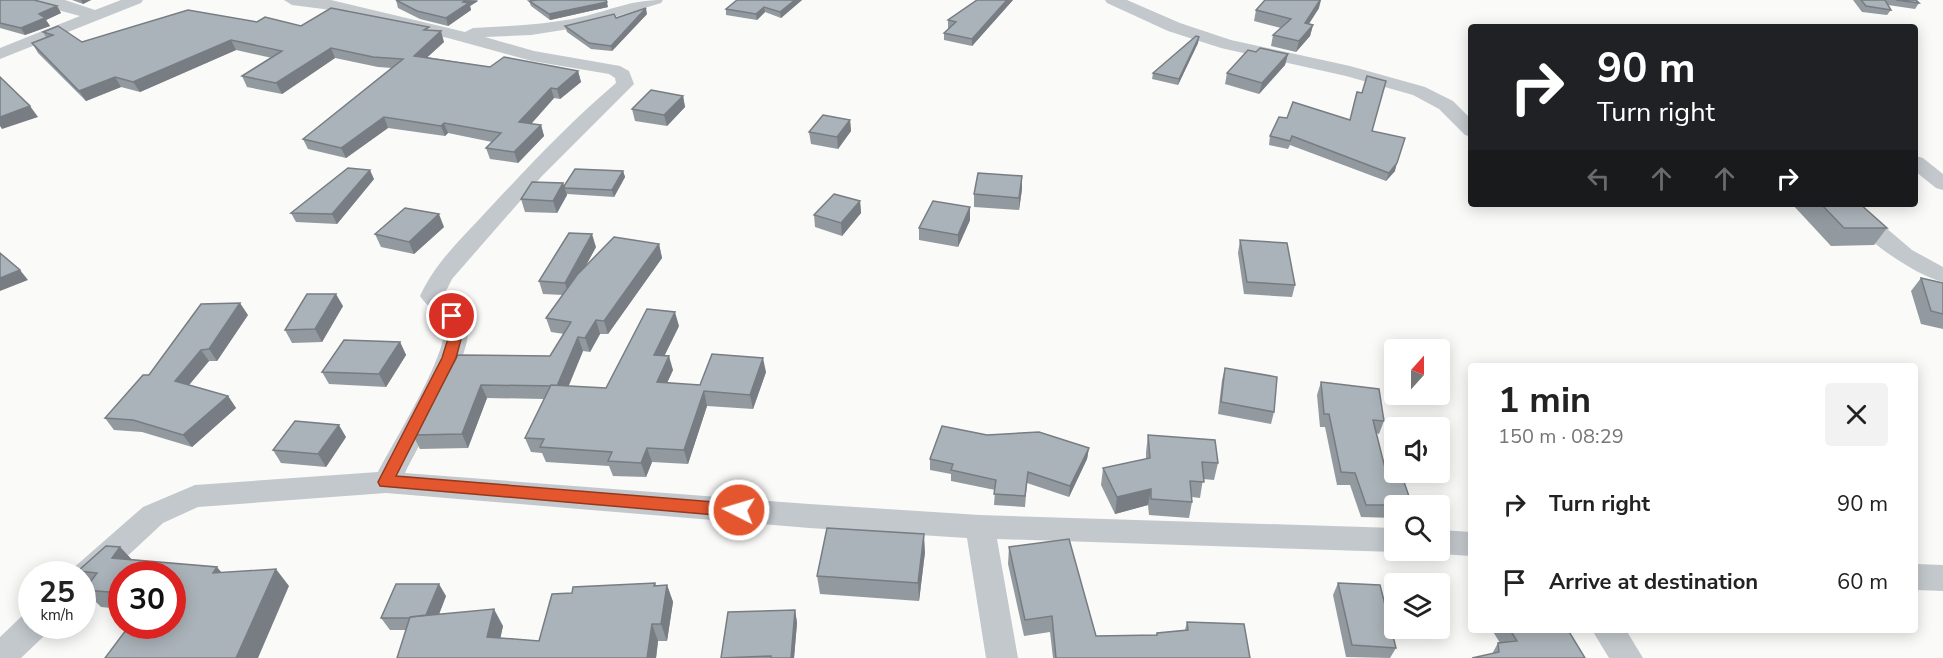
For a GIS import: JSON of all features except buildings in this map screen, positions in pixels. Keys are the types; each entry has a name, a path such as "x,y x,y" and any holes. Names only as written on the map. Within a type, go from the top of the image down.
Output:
{"street":[{"path":"38,0 61,4 97,16"},
{"path":"0,54 135,0"},
{"path":"292,0 331,5 453,34 532,56 614,70 623,75 625,84 529,177 456,259 435,288 432,296 452,316 457,332 449,358 386,482"},
{"path":"453,34 531,30 582,22 655,0"},
{"path":"1113,0 1174,27 1227,44 1350,71 1419,91 1446,105 1468,127"},
{"path":"1918,164 1943,184"},
{"path":"1850,207 1899,249 1933,272 1943,274"},
{"path":"96,566 153,515 195,496 386,482 809,516 980,527 1384,540"},
{"path":"980,527 1002,658"},
{"path":"1450,543 1468,544"},
{"path":"1918,577 1943,578"},
{"path":"1610,633 1627,658"},
{"path":"0,657 19,639"}],"route":[{"path":"452,316 457,332 449,358 386,482 739,510"}]}
